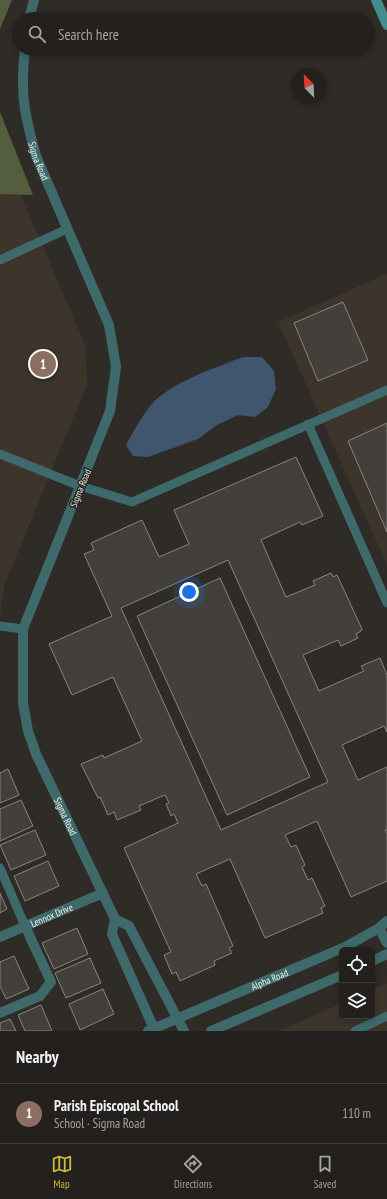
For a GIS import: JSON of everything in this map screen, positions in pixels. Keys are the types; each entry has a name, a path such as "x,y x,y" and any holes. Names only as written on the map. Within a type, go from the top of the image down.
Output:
{"main road":[{"path":"376,0 387,25"}],"street":[{"path":"31,12 34,0"},
{"name":"Sigma Road","path":"24,56 24,102 36,156 109,325 116,367 110,411 23,629 23,703 28,731 36,754 115,919 112,934 152,1030"},
{"name":"Lennox Drive","path":"0,937 103,893"},
{"path":"115,919 129,926 183,1029"},
{"name":"Alpha Road","path":"152,1030 176,1018 344,947 379,928 387,921"},
{"path":"0,1013 40,996 51,982 26,926"},
{"path":"379,928 387,943"},
{"path":"375,960 387,954"},
{"path":"211,1031 339,976"}],"lane":[{"path":"0,260 67,229"},
{"path":"0,454 80,486 132,502 387,390"},
{"path":"308,424 386,599"},
{"path":"0,626 23,629"},
{"path":"0,868 26,926"},
{"path":"355,1031 387,1016"}],"shaded area":[{"path":"0,148 85,344 87,384 4,586 0,618"},
{"path":"387,274 387,565 278,322"},
{"path":"387,983 387,1031 279,1031 339,1004 339,1019 375,1019 375,988"}],"green space":[{"path":"0,0 12,0 0,29"},
{"path":"0,112 33,195 0,194"}],"water":[{"path":"243,357 262,357 274,371 276,389 268,407 255,417 238,415 217,425 198,439 148,457 133,456 126,445 141,419 154,401 178,384 210,369"}],"building":[{"path":"343,302 368,360 318,381 294,323"},
{"path":"387,423 387,532 348,441"},
{"path":"296,457 323,516 302,525 300,522 261,540 286,597 315,585 313,581 331,573 333,577 337,575 362,629 356,634 358,638 341,646 338,640 303,655 319,691 364,671 361,666 380,658 387,675 387,732 384,726 342,745 358,780 387,767 387,830 385,830 387,834 387,881 351,897 317,821 285,835 291,847 296,845 305,865 302,867 308,880 312,878 325,906 321,908 323,913 265,938 230,859 196,874 202,886 206,884 233,946 229,948 232,953 214,961 215,965 180,981 176,972 172,974 164,955 171,952 124,848 178,823 174,814 171,816 166,804 169,803 165,795 139,806 141,810 117,820 114,812 108,815 100,797 98,798 81,764 103,755 104,758 142,741 113,677 72,695 49,644 112,616 84,554 94,550 91,543 142,520 159,557 189,544 174,510","holes":["228,560 328,782 221,830 121,608"]},
{"path":"220,578 310,777 227,815 137,616"},
{"path":"8,769 19,795 0,803 0,773"},
{"path":"21,800 33,826 0,841 0,809"},
{"path":"35,830 46,855 11,870 0,845"},
{"path":"48,861 59,886 25,901 14,876"},
{"path":"0,893 7,909 0,913"},
{"path":"77,928 88,954 54,969 42,943"},
{"path":"14,956 29,989 6,999 0,986 0,962"},
{"path":"90,958 101,983 66,998 55,973"},
{"path":"103,989 114,1014 80,1030 69,1004"},
{"path":"41,1005 52,1031 25,1031 18,1015"},
{"path":"10,1019 16,1031 0,1031 0,1023"}],"place":[{"name":"Parish Episcopal School","path":"43,364"}]}
